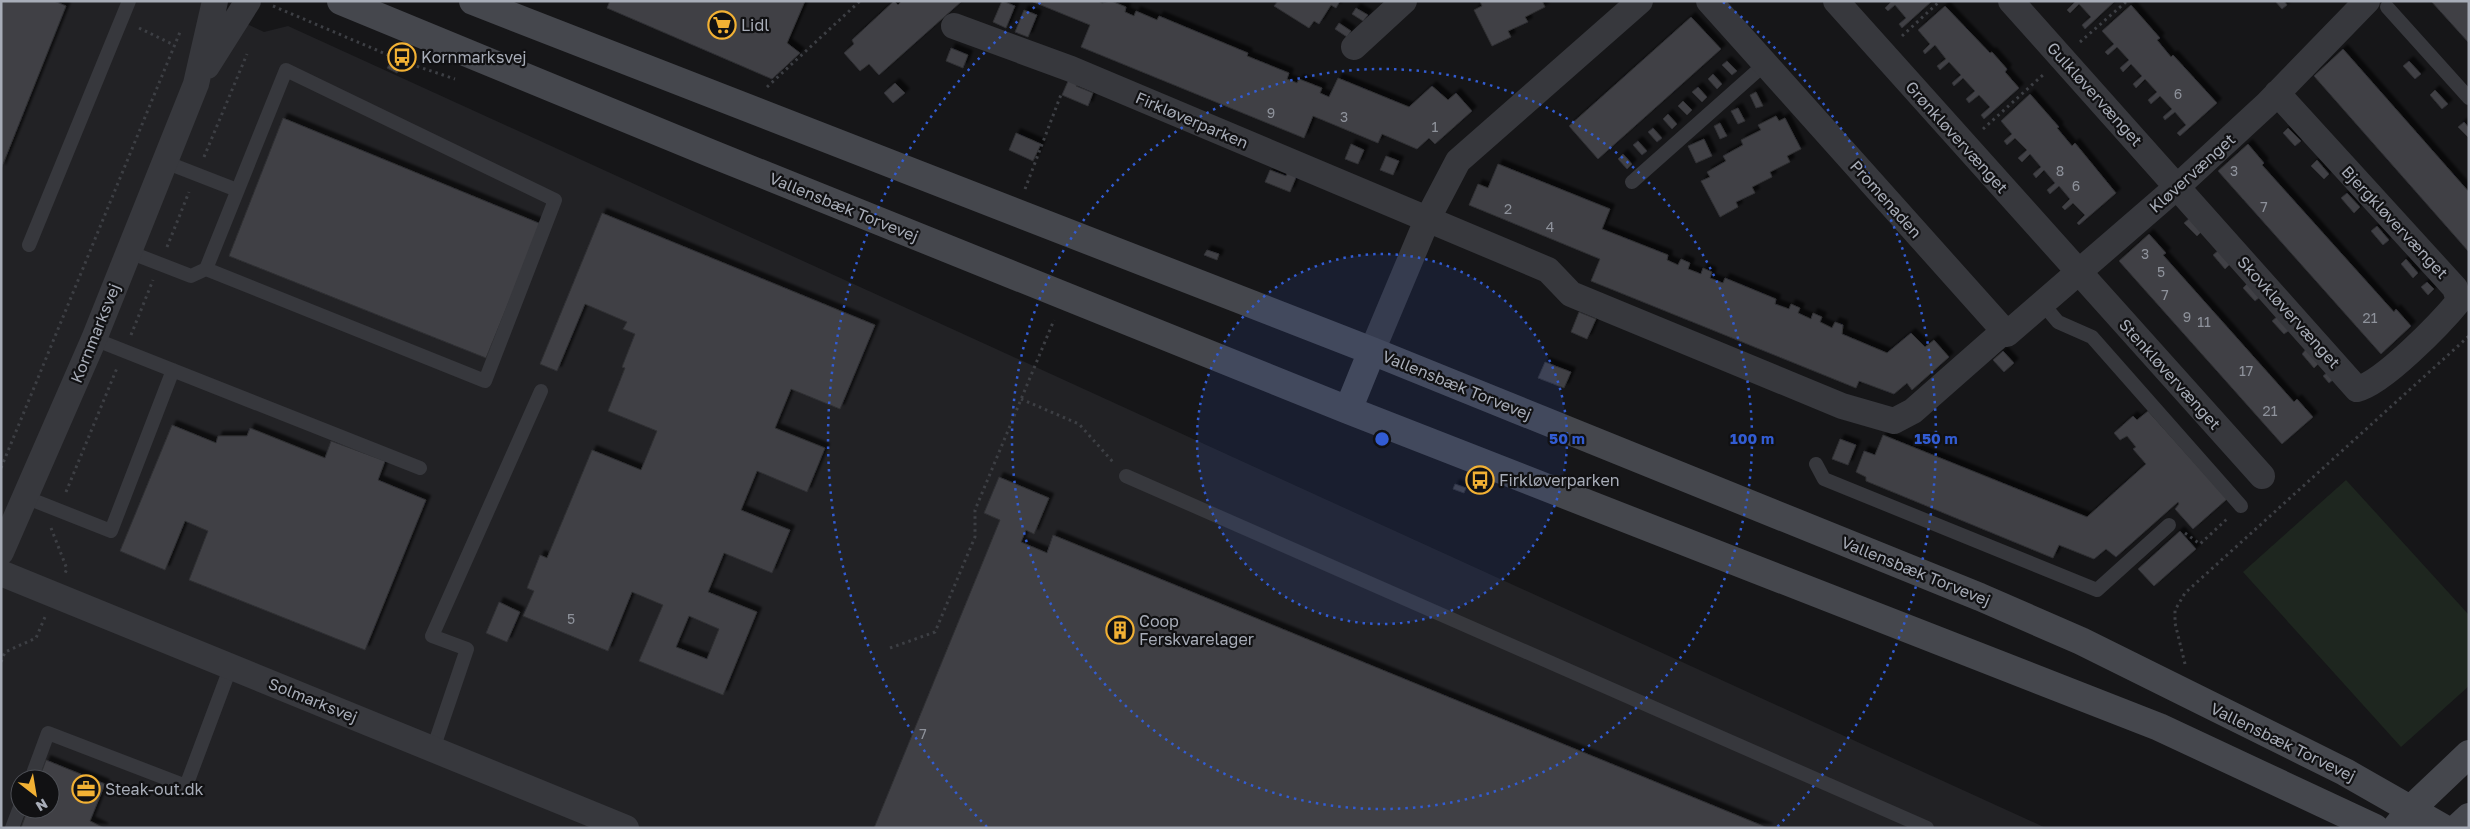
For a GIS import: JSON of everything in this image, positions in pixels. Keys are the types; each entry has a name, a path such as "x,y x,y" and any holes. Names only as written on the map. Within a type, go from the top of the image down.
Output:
{"street":[{"name":"Kornmarksvej","path":"1,552 94,339 196,84 216,1"},
{"name":"Vallensbæk Torvevej","path":"341,1 1348,410 2151,724 2374,828"},
{"name":"Vallensbæk Torvevej","path":"473,1 1372,351 1980,597 2073,638 2345,772 2403,818 2443,828"},
{"path":"1354,47 1404,1"},
{"path":"1372,351 1427,220 1458,161 1640,1"},
{"name":"Promenaden","path":"1709,1 2005,333"},
{"name":"Grønkløvervænget","path":"1836,1 2078,272"},
{"name":"Gulkløvervænget","path":"2012,1 2178,186"},
{"name":"Kornmarksvej","path":"196,84 258,3"},
{"name":"Kløvervænget","path":"2005,333 2178,186 2377,4"},
{"name":"Firkløverparken","path":"954,26 1071,69 1548,270 1571,294 1842,406 1894,421 1913,411 2005,333"},
{"name":"Bjergkløvervænget","path":"2277,94 2455,288 2459,301 2409,351"},
{"name":"Skovkløvervænget","path":"2178,186 2357,389 2368,387 2409,351"},
{"name":"Stenkløvervænget","path":"2078,272 2262,476"},
{"name":"Vallensbæk Torvevej","path":"1348,410 1372,351"},
{"name":"Solmarksvej","path":"1,573 626,828"},
{"path":"2403,818 2469,754"},
{"path":"2457,828 2469,817"}],"lane":[{"path":"29,245 130,1"},
{"path":"2377,4 2469,98"},
{"path":"1632,182 1765,64"},
{"path":"128,252 191,276 206,269 286,70 555,200 485,381 206,269"},
{"path":"165,162 238,190"},
{"path":"2042,303 2058,322 2092,337 2241,506"},
{"path":"94,339 420,468"},
{"path":"25,498 111,531 173,370"},
{"path":"433,749 467,649 432,636 541,391"},
{"path":"1816,464 1824,479 2097,590 2169,525"},
{"path":"1126,476 1927,828"},
{"path":"35,769 48,733 186,786 232,666"}],"path":[{"path":"761,93 860,1"},
{"path":"1882,53 1940,1"},
{"path":"258,3 407,63"},
{"path":"122,19 174,44"},
{"path":"1,468 182,27"},
{"path":"395,58 398,54"},
{"path":"1023,195 1071,69"},
{"path":"890,648 935,632 975,537 975,510 1064,296"},
{"path":"2186,669 2175,623 2175,610 2186,593 2469,336"},
{"path":"1021,398 1079,424 1126,476"},
{"path":"2169,525 2179,528 2200,544 2241,506"}],"shaded area":[{"path":"1,1 198,1 264,32 288,26 2046,828 1,828"},
{"path":"2346,480 2469,615 2469,686 2401,747 2243,572"}],"building":[{"path":"1,1 54,1 66,6 1,169"},
{"name":"Lidl","path":"610,1 805,1 787,43 800,53 772,79 607,8"},
{"path":"894,1 898,5 902,1 962,1 879,75 869,64 860,71 844,53 854,44 852,40"},
{"path":"1002,1 1015,6 1006,28 993,22"},
{"path":"1031,1 1098,1 1102,3 1111,1 1126,7 1125,12 1134,16 1136,11 1157,20 1159,16 1248,53 1247,56 1289,73 1287,79 1297,83 1299,79 1322,88 1320,93 1329,97 1338,78 1409,107 1432,86 1448,100 1456,93 1472,111 1435,144 1429,138 1417,149 1382,134 1378,143 1313,116 1304,138 1081,47 1090,25"},
{"path":"1278,1 1340,1 1336,8 1331,5 1319,24 1314,21 1309,28 1274,6"},
{"path":"1480,1 1542,1 1545,7 1525,17 1528,22 1508,31 1511,37 1492,46 1474,10 1482,6"},
{"path":"1892,1 1932,1 1902,28 1899,24 1906,18 1895,5 1888,11 1885,8"},
{"path":"2076,1 2115,1 2085,29 2082,25 2091,17 2079,4 2070,13 2067,10"},
{"path":"2275,1 2284,1 2287,5 2282,9"},
{"path":"2431,1 2469,1 2469,43"},
{"path":"2131,5 2160,38 2157,40 2171,57 2173,55 2217,103 2180,136 2177,133 2186,125 2175,112 2165,120 2163,117 2172,109 2160,96 2151,104 2148,100 2157,92 2145,79 2136,88 2133,84 2142,76 2131,64 2123,72 2120,68 2129,60 2117,47 2108,55 2105,52 2114,44 2102,31"},
{"path":"1945,6 1990,53 1992,52 2007,69 2005,72 2019,88 1984,119 1981,115 1990,107 1979,95 1969,103 1966,99 1975,91 1963,78 1954,86 1952,83 1961,75 1949,62 1940,70 1937,66 1946,59 1935,45 1925,54 1923,51 1930,44 1918,30"},
{"path":"1356,8 1368,15 1363,21 1352,14"},
{"path":"1024,10 1037,15 1028,37 1015,32"},
{"path":"1691,17 1721,49 1598,159 1569,126"},
{"path":"1339,23 1351,31 1347,37 1335,29"},
{"path":"951,48 968,55 963,68 946,61"},
{"path":"2343,49 2469,192 2469,252 2314,76"},
{"path":"1727,61 1737,71 1732,75 1722,65"},
{"path":"2409,61 2421,74 2415,79 2403,66"},
{"path":"389,65 399,70 397,73 387,68"},
{"path":"1713,74 1722,84 1717,89 1708,79"},
{"path":"1069,79 1078,83 1076,86 1093,93 1088,106 1062,95"},
{"path":"895,83 905,93 893,103 884,93"},
{"path":"1698,87 1707,97 1702,102 1692,92"},
{"path":"2435,90 2448,104 2442,109 2430,95"},
{"path":"1756,92 1763,106 1756,108 1750,95"},
{"path":"2030,94 2059,127 2057,128 2072,146 2075,143 2116,193 2079,225 2077,223 2085,215 2073,203 2065,210 2062,207 2070,199 2059,186 2050,194 2047,190 2055,183 2044,170 2036,178 2033,174 2041,167 2030,154 2022,162 2018,158 2027,150 2015,138 2007,145 2004,141 2012,134 2001,121"},
{"path":"1683,101 1692,110 1687,115 1678,106"},
{"path":"1738,108 1745,121 1738,124 1731,111"},
{"path":"1668,114 1677,124 1672,129 1663,119"},
{"path":"1776,116 1779,121 1785,118 1801,149 1787,156 1790,162 1770,172 1772,177 1752,187 1755,193 1736,202 1738,207 1720,217 1701,181 1710,177 1707,172 1726,161 1723,156 1743,145 1741,140 1761,130 1758,125"},
{"path":"283,118 541,224 486,358 229,256"},
{"path":"2464,122 2469,128 2469,138 2458,127"},
{"path":"1720,123 1727,136 1720,139 1714,126"},
{"path":"1653,128 1662,138 1657,142 1648,132"},
{"path":"2288,128 2301,141 2295,146 2283,133"},
{"path":"1016,133 1041,144 1033,161 1009,150"},
{"path":"1704,139 1712,156 1696,163 1688,146"},
{"path":"1638,141 1647,151 1642,155 1633,145"},
{"path":"1351,144 1364,150 1358,164 1345,159"},
{"path":"2248,144 2264,163 2262,165 2394,312 2396,309 2411,326 2381,354 2218,171"},
{"path":"1623,154 1632,164 1627,169 1618,159"},
{"path":"1386,156 1399,161 1393,175 1380,170"},
{"path":"2317,160 2329,174 2324,179 2311,166"},
{"path":"1498,164 1610,209 1602,229 1668,255 1667,260 1678,265 1681,259 1690,263 1688,269 1701,274 1703,268 1712,272 1710,278 1723,283 1725,278 1776,299 1775,304 1789,309 1791,304 1800,308 1798,313 1811,319 1813,313 1822,317 1820,322 1832,328 1835,322 1843,325 1842,334 1887,353 1911,333 1925,347 1934,340 1949,357 1912,390 1907,383 1894,394 1859,381 1856,388 1591,281 1600,259 1469,205 1478,184 1488,188"},
{"path":"1270,170 1286,176 1288,172 1297,175 1290,192 1265,182"},
{"path":"2347,193 2360,207 2354,213 2341,198"},
{"path":"602,213 875,325 840,409 791,389 775,428 825,448 807,492 757,471 741,510 790,530 772,573 724,553 708,592 757,612 723,695 639,661 663,605 632,592 608,651 523,616 534,591 527,588 540,555 547,558 592,450 641,470 657,431 608,411 625,368 622,367 635,334 623,329 627,322 585,304 557,371 540,364","holes":["689,616 719,629 707,659 676,647"]},
{"path":"2190,218 2202,231 2197,236 2184,223"},
{"path":"2377,226 2389,240 2383,245 2371,231"},
{"path":"2149,234 2166,253 2163,255 2294,402 2297,399 2313,417 2282,444 2119,261"},
{"path":"1207,250 1219,254 1217,260 1204,255"},
{"path":"2219,250 2231,263 2225,269 2213,255"},
{"path":"2406,259 2418,273 2413,278 2401,264"},
{"path":"2427,282 2434,289 2428,295 2421,287"},
{"path":"2248,283 2260,297 2255,301 2243,288"},
{"path":"1579,312 1596,319 1587,339 1571,332"},
{"path":"2278,316 2291,329 2284,334 2272,321"},
{"path":"2307,348 2320,362 2314,368 2302,354"},
{"path":"2003,351 2014,363 2004,372 1993,360"},
{"path":"1545,362 1571,372 1564,388 1538,378"},
{"path":"2328,372 2334,379 2329,383 2323,376"},
{"path":"2148,411 2227,499 2193,529 2175,509 2179,504 2178,502 2116,557 2106,549 2094,559 2059,545 2053,558 1866,481 1866,477 1856,472 1864,451 1875,455 1883,435 2087,517 2146,464 2133,449 2136,447 2127,436 2120,440 2114,433 2133,416 2137,420"},
{"path":"172,425 216,443 218,436 247,436 250,428 325,458 331,441 385,461 378,480 426,500 365,650 189,580 208,531 185,521 165,570 120,551"},
{"path":"1840,439 1856,445 1848,465 1832,459"},
{"name":"Coop Ferskvarelager","path":"999,477 1049,498 1034,534 1026,530 1021,542 1047,553 1053,535 1768,828 874,828 1000,520 984,513"},
{"path":"1455,484 1466,488 1464,493 1453,489"},
{"path":"2180,531 2196,549 2154,586 2138,569"},
{"path":"499,602 520,612 507,642 486,633"},
{"path":"46,760 105,784 90,821 104,828 21,828 24,819 60,819 60,769 43,769"}],"place":[{"name":"Lidl","path":"722,25"},
{"name":"Kornmarksvej","path":"402,57"},
{"name":"Firkløverparken","path":"1480,480"},
{"name":"Coop Ferskvarelager","path":"1120,630"},
{"name":"Steak-out.dk","path":"86,789"}]}
